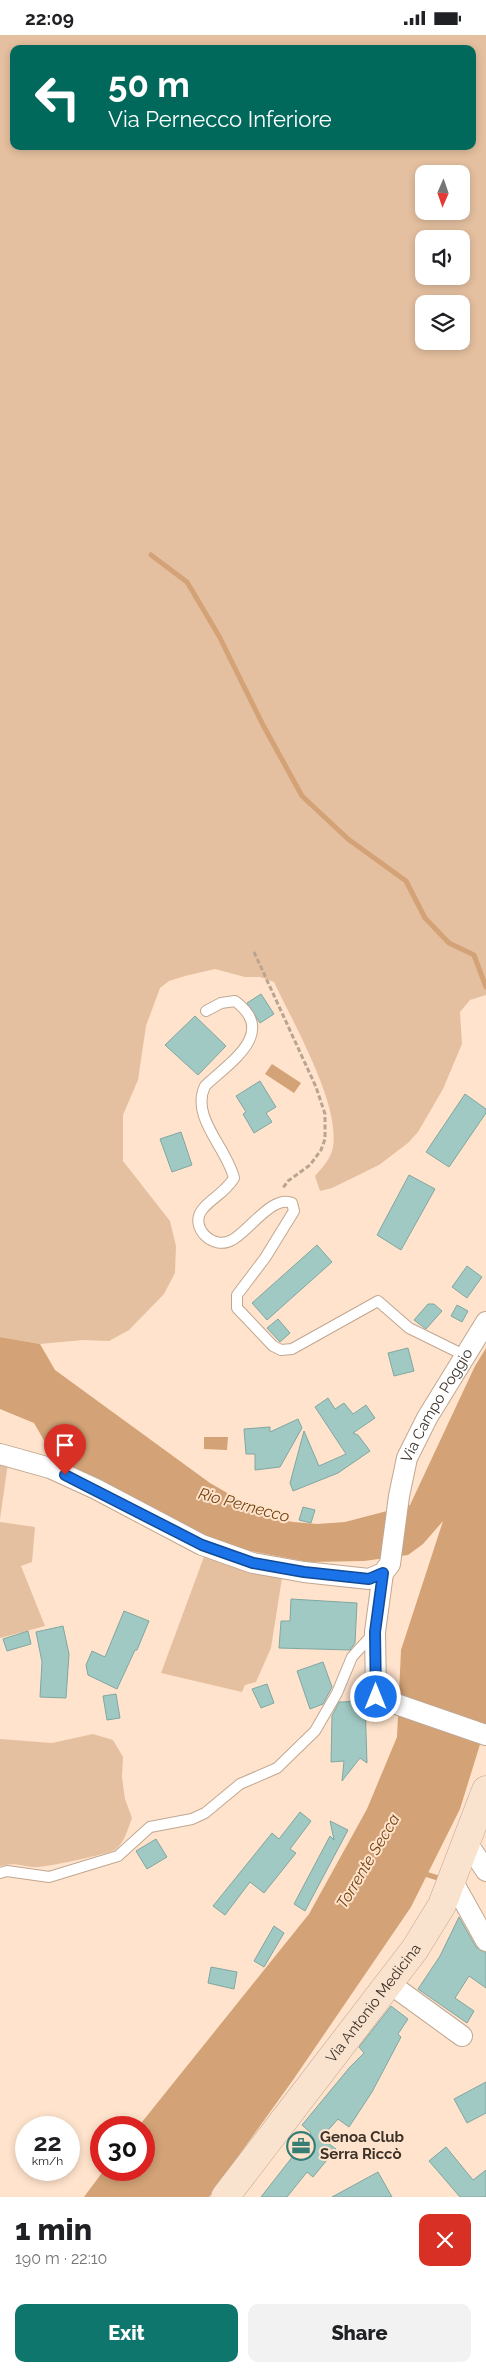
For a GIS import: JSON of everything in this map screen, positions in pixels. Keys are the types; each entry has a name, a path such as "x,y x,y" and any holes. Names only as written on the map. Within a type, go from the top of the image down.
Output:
{"main road":[{"name":"Via Antonio Medicina","path":"225,2197 415,1949 442,1905 486,1790"}],"street":[{"name":"Via Campo Poggio","path":"486,1322 427,1418 407,1458 375,1632 376,1697 486,1735"},
{"path":"0,1454 50,1468 96,1489 202,1545 253,1563 304,1572 369,1579 386,1569"},
{"path":"466,1841 486,1871"},
{"path":"452,1880 486,1941"},
{"path":"389,1983 462,2036"}],"lane":[{"path":"206,1011 221,1003 235,1001 244,1008 251,1020 253,1036 248,1045 205,1086 202,1092 200,1101 204,1116 231,1165 234,1178 227,1189 201,1211 198,1221 204,1234 213,1243 224,1244 233,1240 277,1203 286,1201 292,1203 294,1211 265,1258 237,1295 235,1302 237,1308 273,1346 282,1350 292,1349 378,1301 408,1328 466,1356"},
{"path":"0,1873 7,1871 48,1877 118,1856 150,1827 192,1819 206,1813 240,1784 277,1768 315,1731 337,1693 352,1657 375,1632"}],"path":[{"path":"254,952 316,1087 325,1114 325,1139 321,1150 310,1165 288,1181 277,1203"}],"shaded area":[{"path":"0,35 486,35 486,995 470,1000 460,1012 462,1044 443,1089 418,1132 408,1143 379,1165 332,1188 320,1191 315,1176 329,1159 333,1147 333,1129 329,1108 313,1063 274,982 260,977 245,977 215,969 169,981 160,988 146,1026 138,1080 123,1115 123,1161 170,1221 176,1246 175,1273 164,1294 129,1330 109,1341 83,1340 40,1344 0,1337"},
{"path":"0,1460 8,1463 0,1519"},
{"path":"0,1522 35,1527 32,1562 21,1566 45,1626 0,1638"},
{"path":"205,1554 282,1578 271,1648 256,1682 245,1685 242,1692 161,1673"},
{"path":"93,1734 113,1740 123,1757 122,1777 125,1799 132,1818 122,1843 111,1851 63,1863 40,1867 14,1864 0,1866 0,1739 52,1743"}],"water":[{"path":"272,1064 301,1083 294,1093 265,1074"},
{"path":"0,1337 40,1344 55,1370 210,1483 269,1517 317,1524 345,1522 410,1505 475,1366 486,1348 486,1725 460,1809 411,1907 293,2080 209,2197 84,2197 96,2181 155,2181 155,2116 147,2116 309,1914 367,1809 397,1737 401,1650 443,1521 423,1544 408,1555 364,1561 309,1562 245,1550 204,1536 53,1456 34,1423 0,1409"},
{"path":"204,1437 228,1437 227,1450 204,1449"}],"building":[{"path":"261,994 274,1014 260,1023 247,1003"},
{"path":"195,1016 226,1046 198,1075 165,1045"},
{"path":"260,1081 276,1107 266,1113 272,1122 254,1133 243,1114 246,1112 236,1096"},
{"path":"465,1094 486,1109 486,1113 449,1167 426,1152"},
{"path":"181,1132 192,1165 172,1172 160,1139"},
{"path":"409,1175 435,1189 401,1250 377,1235"},
{"path":"317,1245 332,1262 267,1320 252,1303"},
{"path":"467,1266 482,1277 467,1298 452,1287"},
{"path":"428,1304 434,1304 442,1311 426,1329 414,1320"},
{"path":"457,1305 468,1311 462,1322 451,1316"},
{"path":"278,1319 290,1333 280,1342 267,1328"},
{"path":"408,1348 414,1371 394,1376 388,1353"},
{"path":"328,1398 335,1409 344,1403 353,1414 366,1405 375,1418 353,1433 358,1435 370,1451 338,1473 293,1491 290,1483 304,1431 319,1466 346,1454 315,1407"},
{"path":"298,1419 302,1428 280,1467 255,1470 255,1454 246,1454 244,1429 270,1427 270,1432"},
{"path":"303,1507 315,1510 311,1523 299,1520"},
{"path":"291,1599 357,1603 355,1643 350,1650 279,1648 281,1621 290,1621"},
{"path":"124,1611 149,1621 117,1689 88,1675 86,1665 92,1651 105,1657"},
{"path":"63,1626 69,1654 66,1698 40,1697 42,1662 36,1632"},
{"path":"28,1631 31,1644 7,1651 3,1639"},
{"path":"323,1662 332,1687 323,1704 310,1709 297,1671"},
{"path":"267,1684 274,1703 261,1708 252,1689"},
{"path":"116,1694 120,1718 107,1720 103,1696"},
{"path":"365,1701 367,1763 360,1758 342,1781 344,1761 331,1762 332,1716 339,1702"},
{"path":"300,1812 311,1821 290,1849 296,1853 264,1893 250,1882 225,1915 213,1906 272,1833 279,1839"},
{"path":"330,1821 348,1830 305,1911 294,1904 330,1836 334,1840"},
{"path":"156,1839 167,1857 147,1869 136,1851"},
{"path":"459,1917 476,1947 486,1953 486,1988 469,1976 455,1998 474,2011 467,2023 418,1989 440,1956"},
{"path":"274,1926 284,1933 264,1967 254,1961"},
{"path":"211,1967 237,1972 234,1989 208,1983"},
{"path":"391,2006 408,2019 398,2034 401,2037 372,2092 349,2127 338,2119 321,2138 336,2149 313,2177 307,2172 287,2197 261,2197 311,2133 302,2125 364,2053 359,2047"},
{"path":"486,2082 486,2113 467,2123 454,2099"},
{"path":"446,2147 473,2180 486,2170 486,2197 460,2197 429,2161"},
{"path":"378,2172 392,2197 332,2197 356,2184"}],"waterway":[{"path":"151,555 187,582 219,636 263,725 302,796 348,839 406,881 425,918 449,943 474,955 486,987"},
{"path":"422,1873 438,1878"}],"place":[{"name":"Genoa Club Serra Riccò","path":"301,2146"}],"route":[{"path":"65,1475 96,1489 202,1545 253,1563 304,1572 369,1579 383,1573 375,1632 376,1697"}],"water label":[{"name":"Rio Pernecco","path":"244,1505"},
{"name":"Torrente Secca","path":"368,1861"}]}
